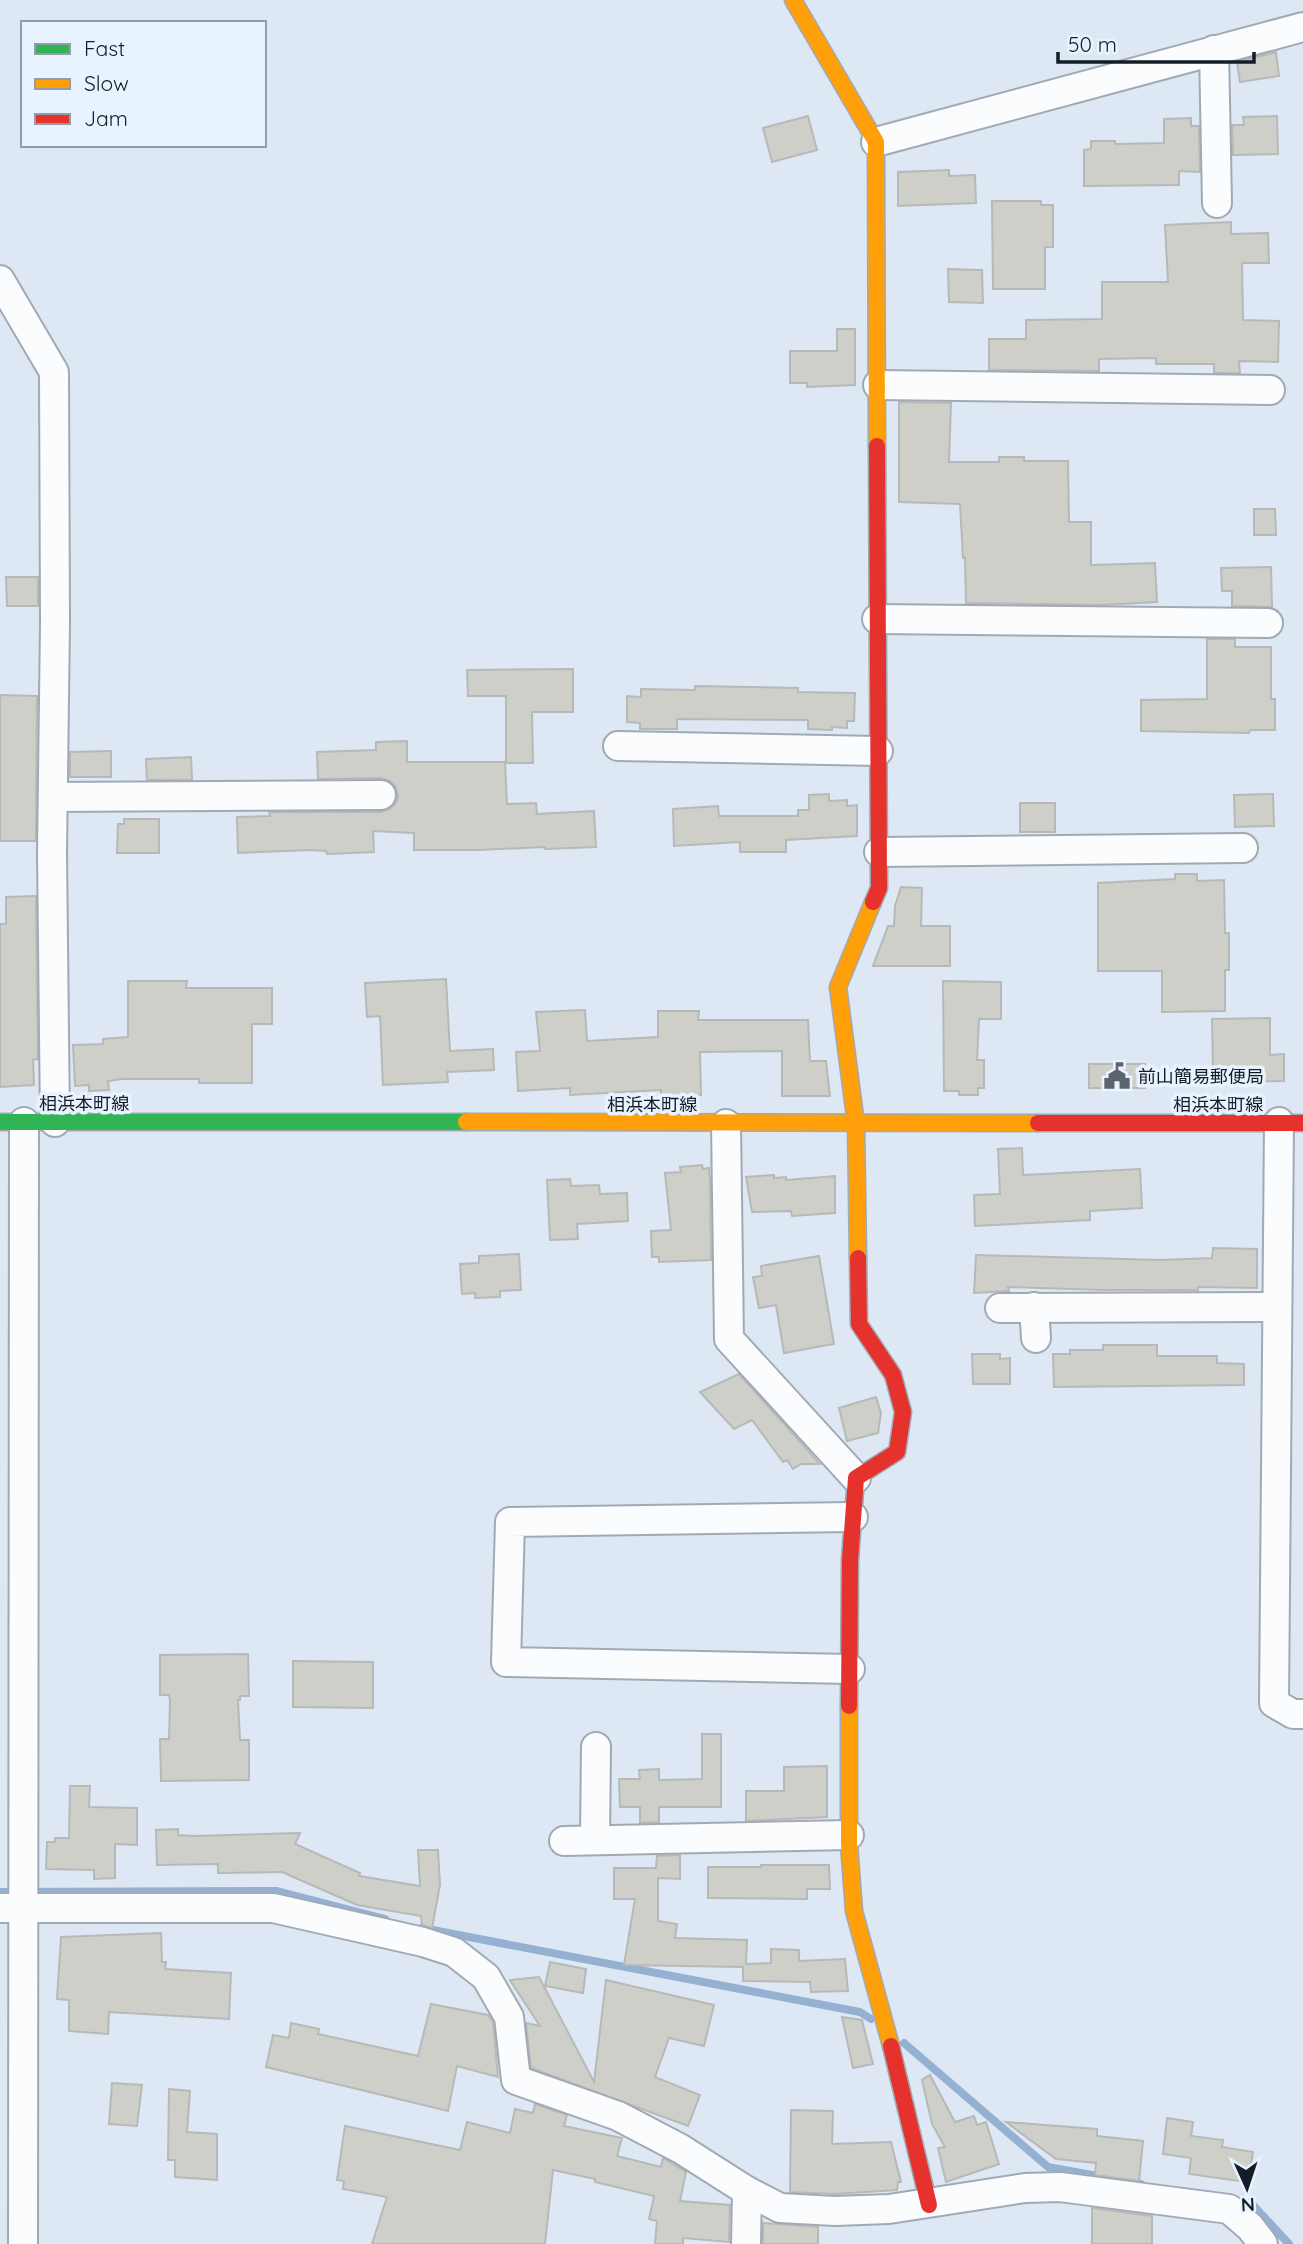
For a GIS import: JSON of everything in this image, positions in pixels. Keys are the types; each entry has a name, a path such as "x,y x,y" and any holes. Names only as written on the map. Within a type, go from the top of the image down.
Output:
{"street":[{"path":"793,0 876,142 879,888 838,987 856,1124 859,1324 892,1375 903,1412 897,1452 856,1478"},
{"path":"876,142 1303,27"},
{"path":"1214,50 1217,203"},
{"path":"0,280 54,372 55,1122"},
{"path":"878,385 1270,390"},
{"path":"877,619 1268,623"},
{"path":"618,746 878,751"},
{"path":"53,797 381,795"},
{"path":"879,852 1243,848"},
{"path":"12,1122 12,1908 23,2244"},
{"name":"相浜本町線","path":"12,1122 1291,1123"},
{"path":"1291,1123 1277,1307 1274,1703 1293,1714 1303,1714"},
{"path":"726,1124 729,1339 856,1478 850,1560 849,1835 858,1930 887,2030 929,2205"},
{"path":"1034,1307 1036,1338"},
{"path":"1000,1308 1277,1307"},
{"path":"849,1669 506,1662 510,1522 853,1517"},
{"path":"595,1840 596,1747"},
{"path":"564,1841 849,1835"},
{"path":"12,1908 273,1908 423,1942 454,1952 486,1976 509,2017 516,2080 618,2116 681,2149 747,2191 780,2208 835,2211 890,2209 1025,2188 1060,2187 1228,2209 1250,2227 1263,2244"},
{"path":"746,2244 747,2191"}],"building":[{"path":"1276,52 1279,76 1240,82 1237,62"},
{"path":"808,116 817,150 772,162 763,128"},
{"path":"1277,116 1278,154 1233,155 1232,125 1244,125 1243,117"},
{"path":"1191,118 1191,126 1199,126 1200,172 1179,171 1179,185 1084,186 1084,150 1091,149 1091,141 1115,141 1115,144 1164,143 1164,119"},
{"path":"949,170 949,176 975,175 976,203 898,206 898,172"},
{"path":"992,201 1041,201 1041,205 1053,205 1053,247 1045,247 1045,289 993,289"},
{"path":"1231,222 1231,234 1268,233 1269,263 1242,263 1243,320 1279,321 1278,362 1239,361 1240,373 1214,373 1214,364 1156,364 1156,358 1099,359 1099,371 989,370 989,339 1026,339 1026,320 1102,319 1102,282 1168,282 1165,225"},
{"path":"948,269 982,270 983,303 949,302"},
{"path":"837,329 855,329 855,385 807,387 807,383 790,383 790,351 837,351"},
{"path":"899,402 951,403 949,462 999,462 999,457 1024,457 1024,461 1068,461 1069,522 1091,522 1091,565 1155,563 1157,602 1101,605 966,603 960,504 899,502"},
{"path":"1254,509 1275,509 1276,535 1254,535"},
{"path":"1271,567 1272,607 1232,606 1232,591 1222,591 1221,568"},
{"path":"6,577 38,577 38,606 7,606"},
{"path":"1207,639 1235,639 1235,647 1271,647 1271,699 1275,699 1275,730 1250,730 1249,733 1141,731 1141,700 1207,699"},
{"path":"573,669 573,712 532,712 533,763 506,763 506,696 468,696 467,670"},
{"path":"695,686 798,688 798,692 855,693 854,721 847,721 847,728 832,727 832,730 808,729 808,720 677,719 677,729 640,729 640,723 627,722 627,696 641,697 641,689 695,690"},
{"path":"0,695 37,696 36,841 0,841"},
{"path":"407,741 407,762 505,762 507,804 536,803 537,814 594,811 596,847 414,850 414,833 373,831 374,852 327,854 326,851 311,850 238,853 237,817 270,816 269,812 381,812 390,809 398,796 396,787 390,781 381,778 318,779 317,752 376,750 376,742"},
{"path":"111,751 111,777 70,777 70,752"},
{"path":"191,757 192,780 147,780 146,759"},
{"path":"829,794 829,801 847,800 847,806 857,805 857,836 786,840 786,852 740,852 740,842 674,846 673,809 718,806 719,816 798,816 798,810 809,810 809,795"},
{"path":"1273,794 1274,826 1235,827 1234,795"},
{"path":"1020,803 1055,803 1055,832 1020,832"},
{"path":"124,819 159,819 159,853 117,853 118,824 124,824"},
{"path":"1175,874 1197,874 1197,881 1224,880 1225,933 1229,933 1225,1011 1162,1012 1162,971 1098,971 1098,883 1175,879"},
{"path":"901,887 922,888 921,926 950,926 950,966 873,966 888,926 894,926 895,906"},
{"path":"36,896 38,1059 33,1060 34,1085 0,1087 0,924 6,924 6,897"},
{"path":"446,979 450,1051 493,1049 494,1070 447,1072 448,1082 383,1085 380,1016 367,1017 365,983"},
{"path":"128,981 187,981 186,988 272,988 272,1024 252,1024 252,1083 199,1083 199,1079 122,1079 108,1081 109,1090 89,1091 89,1085 75,1086 73,1045 103,1044 103,1039 128,1037"},
{"path":"943,981 1001,982 1001,1019 979,1019 977,1060 984,1060 984,1088 978,1088 978,1095 959,1095 959,1091 944,1091"},
{"path":"585,1010 587,1041 658,1037 658,1011 699,1011 698,1020 808,1020 810,1061 826,1061 830,1096 782,1096 782,1051 700,1052 701,1095 661,1096 661,1090 570,1095 570,1088 518,1091 516,1052 540,1051 536,1012"},
{"path":"1270,1018 1270,1055 1284,1054 1284,1081 1228,1082 1228,1069 1213,1069 1212,1019"},
{"name":"前山簡易郵便局","path":"1089,1064 1145,1064 1145,1088 1089,1088"},
{"path":"1022,1148 1023,1175 1140,1169 1142,1208 1090,1211 1090,1220 975,1226 974,1195 1000,1194 998,1149"},
{"path":"702,1165 703,1169 709,1168 711,1260 659,1262 659,1257 652,1257 651,1231 671,1230 665,1173 681,1172 680,1167"},
{"path":"774,1175 774,1178 786,1177 786,1180 835,1176 835,1213 792,1216 791,1211 752,1212 746,1177"},
{"path":"570,1179 571,1186 599,1185 600,1194 627,1193 628,1221 577,1224 578,1239 550,1240 547,1180"},
{"path":"1213,1248 1257,1249 1257,1288 1104,1290 1008,1287 1009,1291 974,1293 976,1255 1161,1260 1212,1258"},
{"path":"519,1254 521,1290 500,1291 500,1297 475,1298 475,1293 462,1294 460,1264 479,1263 479,1256"},
{"path":"819,1256 834,1344 784,1353 776,1305 759,1308 753,1277 762,1276 761,1266"},
{"path":"1103,1345 1157,1345 1157,1356 1217,1356 1217,1363 1244,1364 1244,1385 1054,1387 1053,1354 1070,1354 1070,1350 1103,1350"},
{"path":"972,1354 1000,1354 1000,1359 1010,1358 1010,1384 973,1384"},
{"path":"739,1374 820,1464 801,1464 793,1469 787,1460 783,1462 752,1420 734,1429 700,1392"},
{"path":"876,1397 881,1413 878,1433 847,1441 839,1408"},
{"path":"248,1654 249,1696 240,1696 238,1700 240,1740 249,1740 249,1780 161,1781 160,1739 169,1739 170,1700 169,1695 160,1695 160,1655"},
{"path":"293,1661 373,1662 373,1708 293,1707"},
{"path":"702,1734 721,1734 721,1807 659,1807 659,1822 640,1823 640,1807 620,1807 619,1779 640,1779 639,1770 659,1769 659,1780 702,1779"},
{"path":"827,1766 827,1817 746,1821 746,1791 784,1791 784,1767"},
{"path":"70,1786 90,1786 89,1807 137,1808 137,1845 115,1844 115,1878 94,1879 94,1870 46,1869 47,1842 55,1842 55,1838 69,1838"},
{"path":"178,1829 178,1835 195,1836 300,1833 295,1844 360,1873 359,1876 420,1886 418,1850 438,1850 440,1885 432,1928 422,1925 421,1916 357,1905 282,1872 218,1873 218,1864 157,1865 156,1830"},
{"path":"680,1855 680,1879 658,1878 658,1921 677,1924 675,1938 747,1940 746,1964 771,1963 771,1949 799,1950 799,1961 845,1959 848,1991 811,1992 810,1982 743,1981 743,1967 624,1965 635,1899 614,1899 614,1868 656,1868 657,1856"},
{"path":"829,1865 830,1889 807,1889 807,1899 708,1898 708,1867"},
{"path":"161,1933 162,1962 166,1962 165,1969 231,1973 229,2019 109,2012 108,2034 69,2031 69,2000 57,1999 61,1937"},
{"path":"550,1962 586,1969 583,1993 545,1986"},
{"path":"539,1977 594,2082 606,1980 714,2005 704,2046 669,2038 655,2077 700,2095 688,2126 531,2068 526,2023 540,2026 510,1980"},
{"path":"431,2004 488,2015 493,2022 498,2077 457,2066 448,2111 266,2067 273,2035 289,2038 291,2023 319,2029 318,2034 418,2056"},
{"path":"842,2017 862,2020 873,2064 853,2068"},
{"path":"930,2075 955,2122 974,2116 977,2125 986,2122 999,2164 946,2182 938,2148 945,2147 932,2124 922,2080"},
{"path":"112,2083 142,2085 137,2126 109,2124"},
{"path":"169,2089 190,2091 187,2132 217,2134 217,2180 175,2177 175,2160 168,2160"},
{"path":"535,2104 567,2115 564,2126 622,2138 617,2156 661,2167 663,2158 686,2172 680,2201 730,2205 729,2242 683,2238 683,2244 655,2244 657,2221 649,2219 654,2196 553,2170 545,2244 372,2244 387,2197 343,2189 344,2181 337,2180 345,2126 460,2150 467,2122 510,2133 515,2109 533,2113"},
{"path":"791,2110 833,2111 832,2144 891,2142 901,2182 898,2182 897,2190 835,2194 790,2192"},
{"path":"1167,2118 1193,2122 1191,2136 1223,2140 1222,2147 1253,2152 1246,2182 1189,2174 1191,2158 1163,2154"},
{"path":"1006,2122 1097,2129 1097,2136 1143,2141 1139,2181 1095,2175 1096,2163 1056,2159"},
{"path":"1092,2208 1152,2216 1152,2244 1092,2244"},
{"path":"763,2223 818,2227 818,2244 763,2244"}],"waterway":[{"path":"0,1892 277,1891 385,1919"},
{"path":"422,1928 860,2012 871,2019"},
{"path":"904,2043 1048,2167 1141,2184"},
{"path":"1233,2200 1251,2203 1289,2244"}],"traffic: fast":[{"path":"0,1122 466,1122"}],"traffic: slow":[{"path":"793,0 876,142 877,446"},
{"path":"858,1258 856,1124 838,987 873,902"},
{"path":"466,1122 1038,1123"},
{"path":"849,1706 849,1844 854,1911 891,2046"}],"traffic: jam":[{"path":"873,902 879,888 877,446"},
{"path":"1038,1123 1303,1123"},
{"path":"849,1706 850,1560 856,1478 897,1452 903,1412 893,1375 859,1324 858,1258"},
{"path":"891,2046 929,2205"}],"place":[{"name":"前山簡易郵便局","path":"1117,1076"}]}
